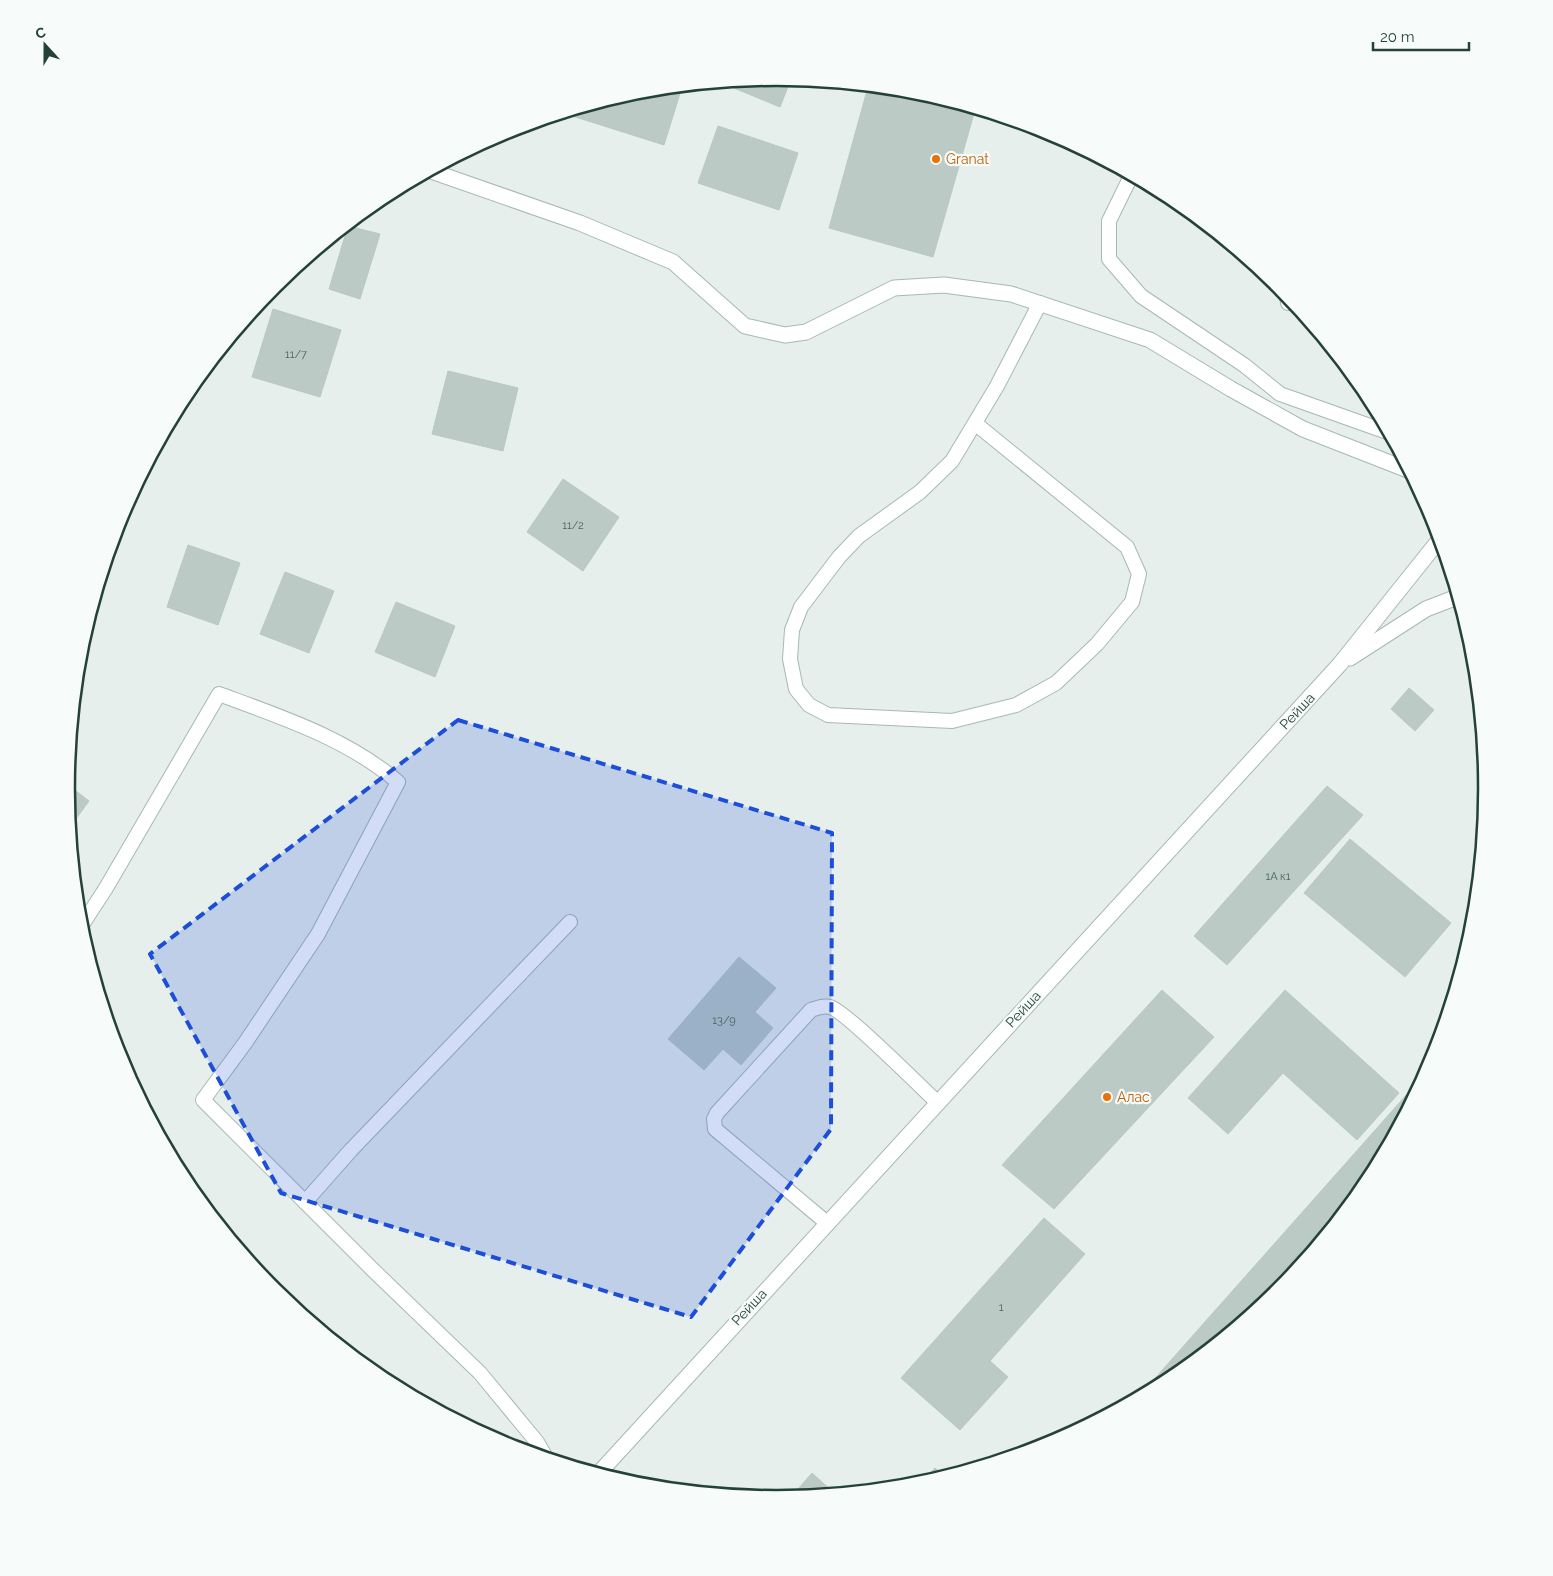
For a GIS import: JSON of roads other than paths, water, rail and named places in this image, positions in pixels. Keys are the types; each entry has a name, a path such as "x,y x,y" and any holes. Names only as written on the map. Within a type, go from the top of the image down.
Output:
{"street":[{"path":"438,174 580,223 673,262 745,326 786,334 806,332 894,288 944,285 1011,294 1150,340 1231,389 1304,429 1400,467"},
{"name":"Рейша","path":"604,1468 1340,664 1435,546"},
{"path":"1340,664 1426,610 1452,599"}],"lane":[{"path":"1129,181 1109,220 1109,259 1141,296 1244,365 1280,394 1379,429"},
{"path":"976,424 1127,548 1139,574 1132,602 1096,644 1056,683 1016,705 952,721 828,715 809,705 796,689 790,659 792,630 801,607 834,564 859,536 920,492 952,461 976,424 1040,303"},
{"path":"87,917 106,888 218,694 312,728 381,768 398,782 318,934 245,1043 203,1100 480,1373 540,1448"},
{"path":"305,1202 350,1150 570,922"},
{"path":"827,1223 715,1128 714,1119 717,1113 804,1018 816,1008 831,1007 850,1021 938,1102"}],"place":[{"name":"Granat","path":"936,159"},
{"name":"Алас","path":"1107,1097"}]}
